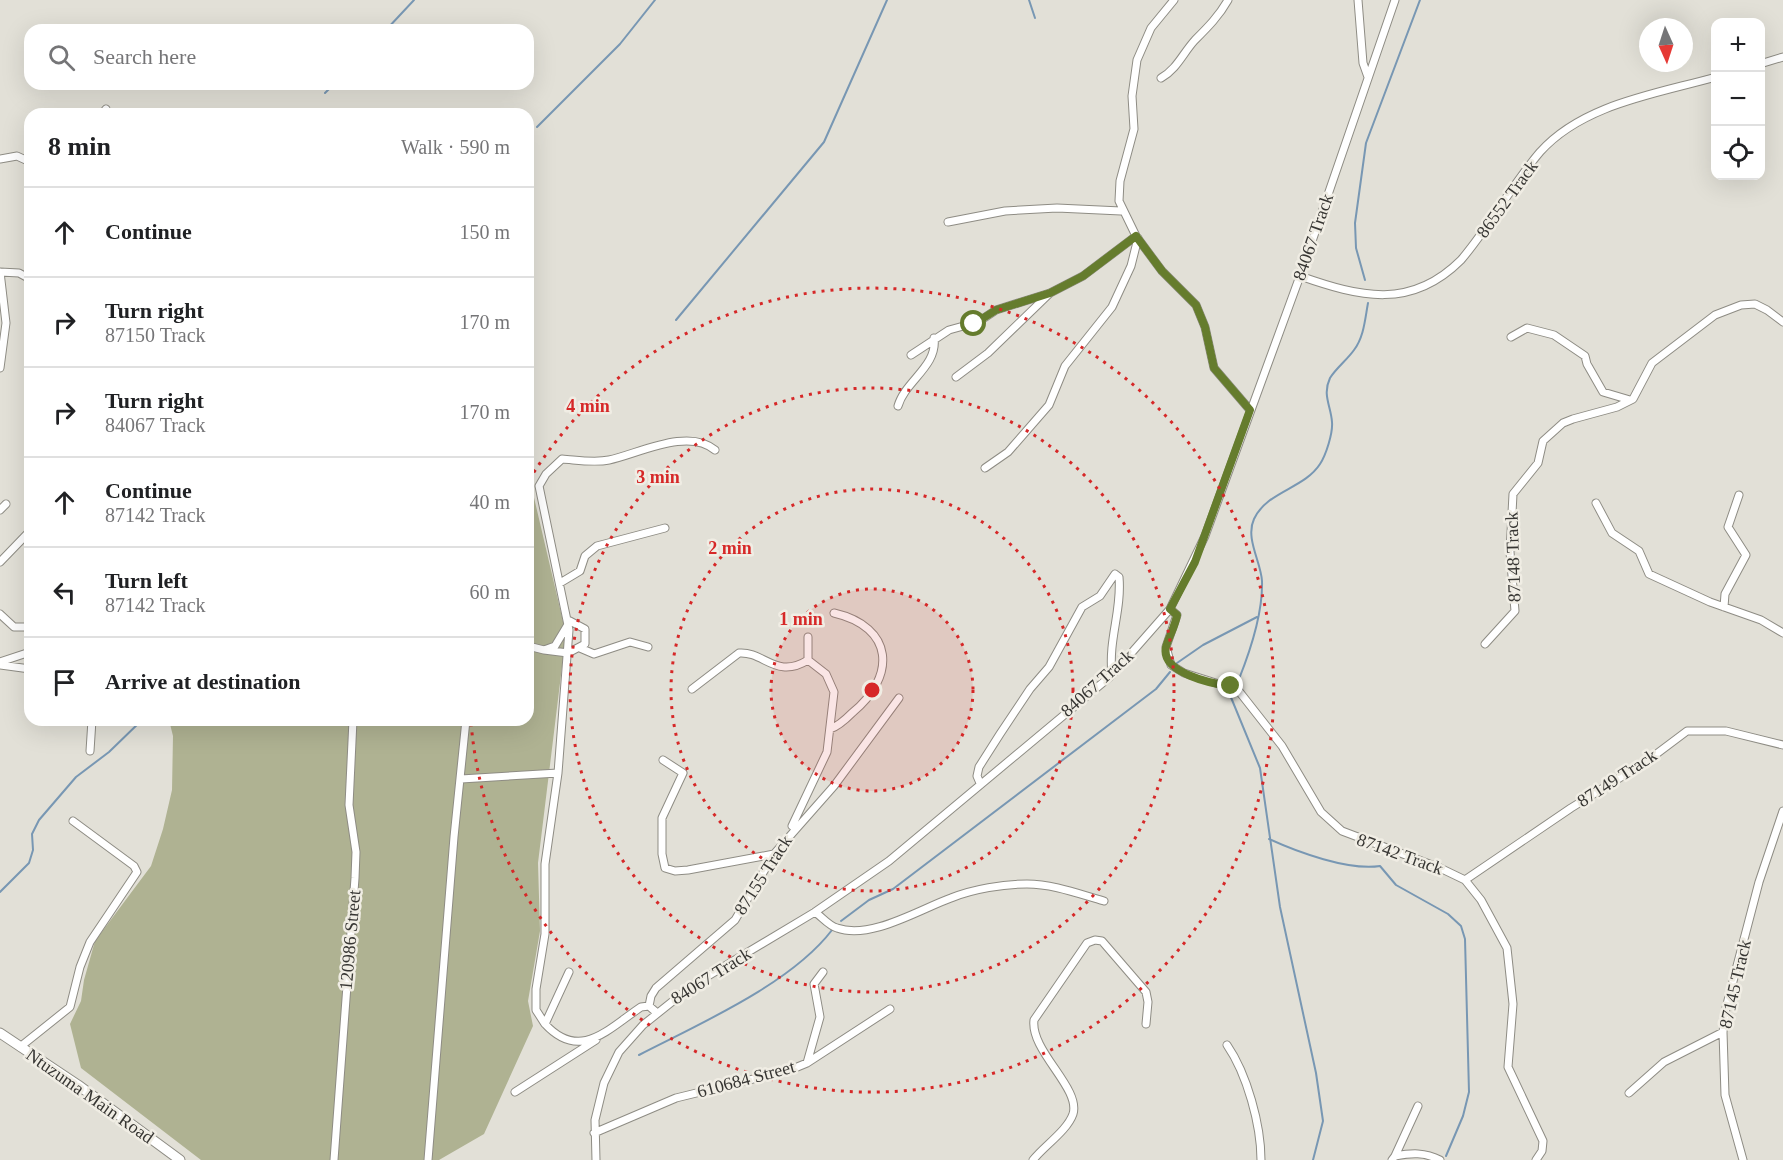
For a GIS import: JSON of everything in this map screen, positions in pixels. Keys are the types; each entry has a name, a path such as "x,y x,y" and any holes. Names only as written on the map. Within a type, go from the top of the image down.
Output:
{"main road":[{"name":"Ntuzuma Main Road","path":"0,1033 180,1160"}],"street":[{"path":"1174,0 1151,28 1137,60 1132,96 1134,129 1118,189 1121,210 1162,271 1196,305 1205,327 1214,368 1250,410"},
{"path":"1161,78 1178,64 1194,41 1215,21 1228,0"},
{"path":"1358,0 1363,63 1368,78"},
{"name":"84067 Track","path":"596,1160 594,1133 597,1106 611,1068 634,1034 693,985 815,912 889,861 1112,675 1170,609 1198,553 1300,276 1395,0"},
{"path":"1765,63 1783,57"},
{"name":"86552 Track","path":"1300,276 1368,296 1406,292 1423,287 1440,278 1461,260 1540,152 1570,126 1609,108 1711,78"},
{"path":"0,159 17,156 24,159"},
{"path":"948,222 1005,211 1057,208 1121,210"},
{"path":"911,355 934,338 955,328 978,322 996,310 1050,293 1091,272 1137,237"},
{"path":"985,468 1008,452 1049,405 1065,366 1112,306 1131,266 1137,237"},
{"path":"0,368 6,306 0,272 19,273 24,276"},
{"path":"956,377 988,353 1050,293"},
{"path":"1511,337 1527,328 1554,334 1585,356 1603,392 1630,400 1652,363 1715,315 1741,305 1755,304 1783,322"},
{"path":"898,406 905,390 933,355 934,338"},
{"name":"87148 Track","path":"1485,644 1515,611 1510,552 1511,502 1513,494 1538,463 1543,441 1572,418 1617,407 1630,400"},
{"path":"596,1040 560,1038 545,1024 535,1005 545,934 544,864 558,773 568,653 568,622 538,492 546,474 559,461 609,460 646,447 701,441 715,450"},
{"path":"1724,607 1725,594 1746,555 1728,526 1738,495"},
{"path":"1596,503 1612,533 1639,551 1649,574 1724,607 1761,620 1783,633"},
{"path":"0,510 6,504"},
{"path":"560,584 580,571 585,556 597,546 665,528"},
{"path":"0,562 24,537"},
{"path":"980,783 977,776 979,767 1030,689 1049,667 1082,607 1100,596 1116,574 1119,577 1121,601 1113,624 1110,657 1112,675"},
{"name":"87142 Track","path":"1170,609 1177,615 1166,647 1171,665 1184,673 1238,690 1282,746 1300,779 1327,819 1350,836 1440,868 1465,880 1490,913 1507,948 1513,1004 1508,1067 1543,1141 1542,1151 1536,1160"},
{"path":"830,729 861,706 878,682 883,664 880,645 866,625 834,613"},
{"path":"0,614 14,627 24,627"},
{"path":"534,648 568,653 580,648 585,644 587,632 580,624 568,622"},
{"path":"544,650 555,646 568,622"},
{"path":"808,637 808,660"},
{"path":"580,648 594,654 633,641 648,647"},
{"path":"692,689 742,652 784,667 794,667 808,660"},
{"path":"0,663 24,654"},
{"path":"787,837 827,752 830,729 832,682 823,670 808,660"},
{"path":"0,663 24,668"},
{"name":"87155 Track","path":"649,1006 656,988 735,920 774,854 834,786 898,698"},
{"path":"90,751 92,726"},
{"name":"120986 Street","path":"334,1160 355,878 356,852 349,805 353,726"},
{"path":"428,1160 465,726"},
{"name":"87149 Track","path":"1465,880 1571,808 1647,761 1687,731 1726,731 1783,746"},
{"path":"663,760 683,773 663,818 662,854 665,868 675,871 688,870 774,854"},
{"path":"461,779 558,773"},
{"name":"87145 Track","path":"1743,1160 1725,1095 1723,1032 1726,1008 1759,882 1783,811"},
{"path":"20,1047 70,1007 80,967 90,942 137,872 134,866 73,821"},
{"path":"815,912 835,928 850,930 909,918 952,897 1028,884 1047,886 1104,901"},
{"path":"1033,1160 1068,1122 1074,1112 1071,1097 1036,1037 1034,1020 1088,943 1095,940 1102,941 1140,983 1148,998 1146,1024"},
{"path":"545,1024 569,972"},
{"path":"807,1063 820,1021 814,984 823,972"},
{"path":"515,1092 641,1008 649,1006 657,1013"},
{"name":"610684 Street","path":"594,1133 676,1098 777,1074 807,1063 891,1009"},
{"path":"1629,1093 1664,1062 1723,1032"},
{"path":"1227,1045 1240,1067 1249,1093 1261,1160"},
{"path":"1393,1158 1418,1106"},
{"path":"1393,1158 1423,1154 1440,1160"}],"green space":[{"path":"534,498 566,634 538,863 540,931 528,1001 533,1026 484,1134 439,1160 201,1160 81,1068 70,1024 81,1001 84,980 95,941 151,866 172,790 173,736 170,726 534,726"}],"waterway":[{"path":"392,24 414,0"},
{"path":"537,127 620,44 655,0"},
{"path":"676,320 824,142 887,0"},
{"path":"1029,0 1035,18"},
{"path":"1365,280 1356,248 1355,223 1366,143 1420,0"},
{"path":"325,93 328,90"},
{"path":"1239,679 1248,656 1261,606 1262,581 1251,534 1254,519 1268,502 1305,479 1320,464 1329,444 1332,427 1327,395 1328,384 1332,374 1351,354 1360,339 1368,303"},
{"path":"1177,663 1203,645 1257,617"},
{"path":"841,921 869,900 893,889 1156,689 1170,672"},
{"path":"1230,695 1260,768 1280,907 1316,1073 1323,1121 1313,1160"},
{"path":"0,892 29,863 33,850 32,834 39,820 76,777 109,752 136,726"},
{"path":"1269,839 1308,855 1339,863 1367,867 1380,866 1396,885 1448,914 1461,926 1465,939 1469,1092 1463,1116 1446,1156"},
{"path":"639,1055 716,1016 769,985 814,950 832,930"}],"route":[{"path":"974,324 996,310 1050,293 1091,272 1136,236 1162,271 1188,294 1196,305 1205,327 1214,368 1250,410 1195,562 1170,609 1177,615 1166,651 1167,659 1178,671 1231,686"}]}
